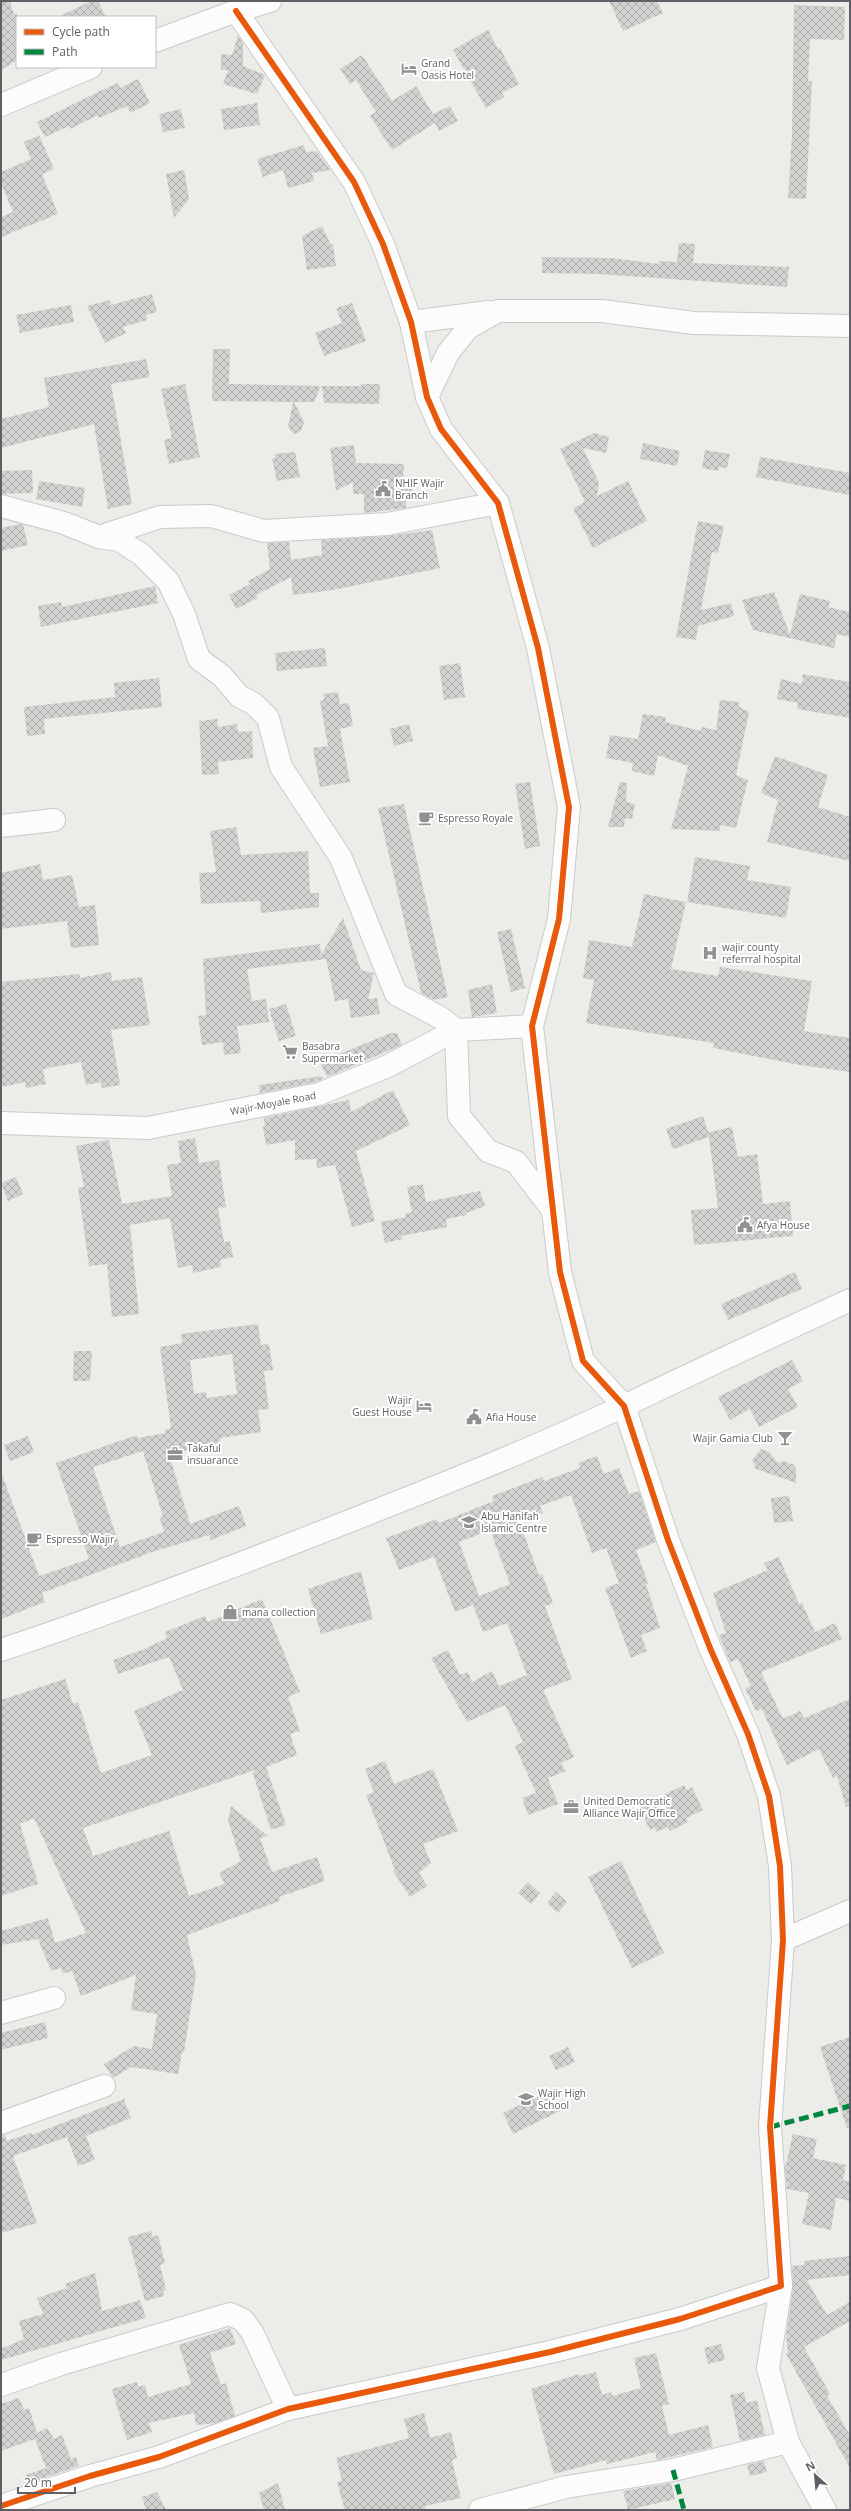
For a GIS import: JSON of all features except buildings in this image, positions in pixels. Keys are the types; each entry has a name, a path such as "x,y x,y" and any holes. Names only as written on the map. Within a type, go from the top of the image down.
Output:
{"street":[{"path":"156,41 236,11 270,1"},
{"path":"236,11 354,182 383,244 411,322 427,397 441,429 498,503 538,648 570,807 559,919 532,1026 560,1272 583,1361 624,1406 668,1540 710,1648 748,1734 769,1796 780,1866 784,1940 770,2127 781,2286 768,2368 788,2442 825,2510"},
{"path":"1,105 89,68"},
{"path":"411,322 498,311 602,311 694,323 850,326"},
{"path":"427,397 448,353 468,328 498,311"},
{"path":"99,537 160,517 211,516 264,531 279,531 387,524 498,503"},
{"path":"1,506 64,523 99,537 119,540 136,551 168,581 184,614 199,659 222,676 239,696 254,704 268,718 281,767 341,858 396,994 441,1018 456,1030 459,1116 488,1151 516,1162 552,1209"},
{"path":"1,826 54,820"},
{"name":"Wajir-Moyale Road","path":"1,1123 148,1128 320,1094 388,1066 456,1030 532,1026"},
{"path":"1,1650 115,1611 394,1504 624,1406 678,1378 850,1300"},
{"path":"784,1940 850,1911"},
{"path":"1,2012 54,1998"},
{"path":"1,2123 104,2086"},
{"path":"1,2506 159,2457 288,2409 550,2352 680,2320 781,2286"},
{"path":"1,2385 68,2362 230,2314 243,2320 252,2332 288,2409"},
{"path":"480,2510 566,2487 674,2470 788,2442"}],"marked path":[{"path":"770,2127 850,2106"},
{"path":"673,2470 684,2510"}],"cycle path":[{"path":"1,2506 90,2476 159,2457 288,2409 550,2352 680,2319 781,2286 770,2127 783,1940 780,1866 769,1796 748,1734 710,1648 668,1540 624,1406 583,1361 560,1272 532,1026 559,919 569,807 538,648 498,503 441,429 427,397 411,322 383,244 354,182 236,11"}],"place":[{"name":"Grand Oasis Hotel","path":"409,69"},
{"name":"NHIF Wajir Branch","path":"383,489"},
{"name":"Espresso Royale","path":"426,818"},
{"name":"wajir county referrral hospital","path":"710,953"},
{"name":"Basabra Supermarket","path":"290,1052"},
{"name":"Afya House","path":"745,1225"},
{"name":"Wajir Guest House","path":"424,1406"},
{"name":"Afia House","path":"474,1417"},
{"name":"Wajir Gamia Club","path":"785,1438"},
{"name":"Takaful insuarance","path":"175,1454"},
{"name":"Abu Hanifah Islamic Centre","path":"469,1522"},
{"name":"Espresso Wajir","path":"34,1539"},
{"name":"mana collection","path":"230,1612"},
{"name":"United Democratic Alliance Wajir Office","path":"571,1807"},
{"name":"Wajir High School","path":"526,2099"}]}
